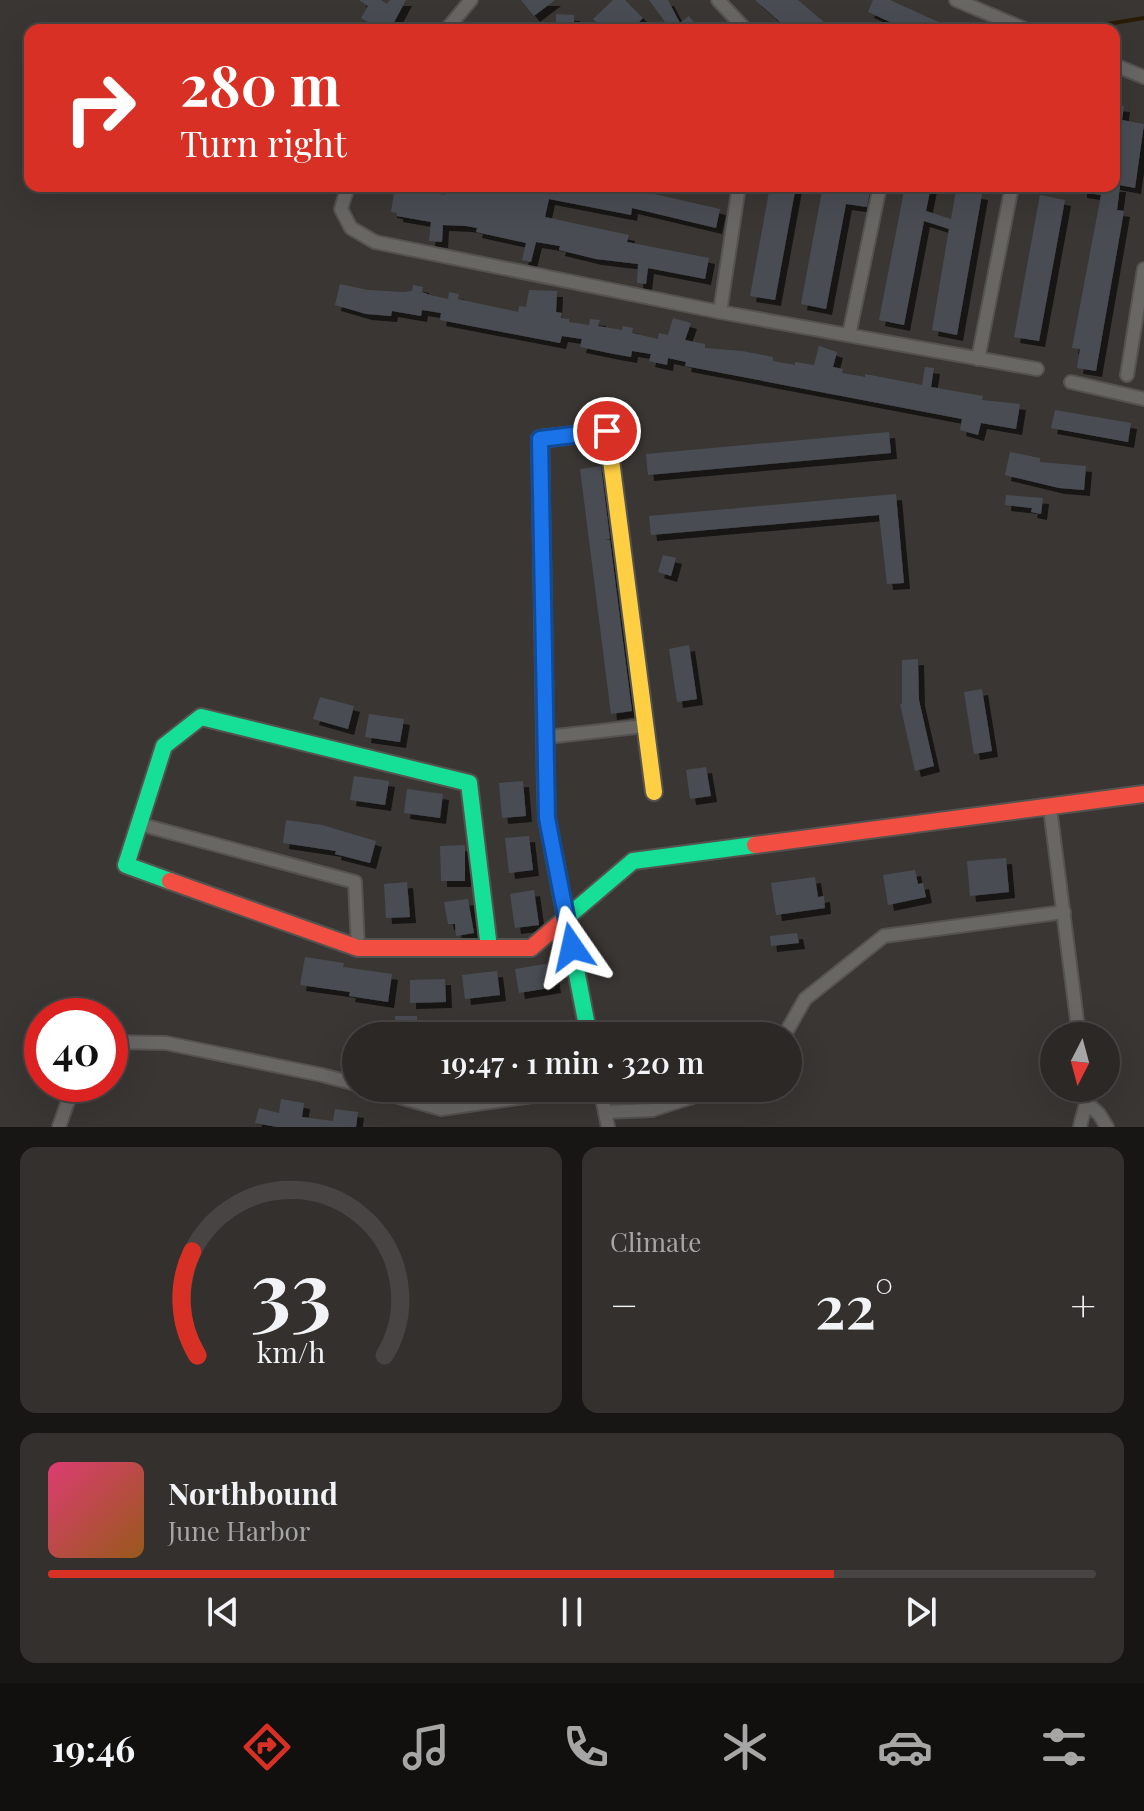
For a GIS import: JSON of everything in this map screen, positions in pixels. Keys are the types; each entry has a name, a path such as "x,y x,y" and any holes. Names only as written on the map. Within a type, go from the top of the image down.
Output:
{"street":[{"path":"451,24 471,0"},
{"path":"718,0 737,24"},
{"path":"957,0 1013,24"},
{"path":"1120,67 1144,77"},
{"path":"346,192 341,209 351,228 375,242 720,312 1037,369"},
{"path":"720,312 738,192"},
{"path":"849,335 879,192"},
{"path":"978,359 1011,192"},
{"path":"1127,375 1144,269"},
{"path":"1071,382 1144,399"},
{"path":"586,1022 547,818 540,439 607,431 654,792"},
{"path":"489,948 469,783 201,717 164,746 126,865 358,948 489,948 531,948 633,861 1144,794"},
{"path":"547,737 645,726"},
{"path":"1050,808 1077,1022"},
{"path":"139,824 355,882 358,948"},
{"path":"792,1022 805,999 884,936 1064,912"},
{"path":"128,1042 166,1043 342,1080"},
{"path":"59,1127 68,1102"},
{"path":"417,1102 441,1109 490,1102"},
{"path":"603,1102 608,1127"},
{"path":"605,1112 652,1110 677,1102"},
{"path":"1080,1127 1088,1104 1107,1127"}],"building":[{"path":"359,0 381,0 387,4 390,0 406,0 393,24 371,24 361,18 368,6"},
{"path":"521,0 555,0 534,16"},
{"path":"613,0 625,0 643,18 637,24 598,24 593,19"},
{"path":"649,0 668,0 680,23 689,16 695,24 667,24"},
{"path":"755,0 798,0 825,23 824,24 782,24"},
{"path":"873,0 890,0 943,24 895,24 868,12"},
{"path":"556,14 574,15 574,24 556,24"},
{"path":"1120,106 1124,106 1122,120 1144,124 1135,188 1120,185"},
{"path":"394,192 445,195 445,192 646,192 720,209 716,228 632,208 631,215 549,199 545,217 629,235 627,242 709,258 705,279 648,268 646,284 637,283 638,264 596,259 559,250 560,246 536,242 531,262 522,260 526,243 476,232 477,228 443,225 442,242 429,241 431,222 397,216 397,213 391,212"},
{"path":"769,192 795,192 775,300 750,296"},
{"path":"822,192 870,192 867,207 846,204 826,309 801,304"},
{"path":"904,192 930,192 926,211 951,219 956,192 982,194 957,335 932,330 949,229 924,221 904,325 879,320"},
{"path":"1081,192 1119,192 1117,210 1124,211 1096,371 1077,368 1080,349 1072,348 1101,195"},
{"path":"1040,195 1065,200 1039,341 1014,337"},
{"path":"340,284 368,290 404,292 412,291 413,285 423,287 422,292 430,295 448,299 449,292 459,294 458,299 518,312 519,306 526,307 529,290 557,291 556,312 562,313 561,318 569,319 569,322 589,325 590,319 600,320 598,326 622,330 623,326 633,328 632,333 658,339 659,333 668,335 673,318 691,323 685,340 705,344 705,348 742,351 795,365 795,362 814,365 819,346 837,352 833,367 843,369 842,373 865,377 865,374 922,385 925,367 934,368 931,387 983,396 982,400 1020,404 1016,429 981,423 978,435 960,430 962,419 685,366 686,362 668,358 667,365 649,361 651,354 632,351 631,357 580,347 582,339 562,336 560,343 440,320 441,313 422,310 421,316 392,311 391,316 366,314 335,305"},
{"path":"1055,410 1131,423 1128,442 1051,428"},
{"path":"889,432 891,453 648,475 646,454"},
{"path":"1010,452 1040,458 1040,462 1086,466 1084,490 1059,488 1005,475"},
{"path":"601,466 610,539 605,539 610,540 632,711 611,714 580,469"},
{"path":"896,494 904,583 887,584 879,515 651,535 649,516"},
{"path":"1006,495 1043,498 1041,514 1031,512 1032,508 1005,505"},
{"path":"663,555 676,558 671,576 658,572"},
{"path":"689,645 697,699 677,702 669,649"},
{"path":"918,659 919,700 934,766 915,771 900,704 902,660"},
{"path":"982,689 992,751 974,754 964,692"},
{"path":"320,697 354,706 348,729 313,719"},
{"path":"369,714 404,719 400,742 365,737"},
{"path":"706,767 711,796 690,799 686,770"},
{"path":"354,776 389,781 385,805 350,800"},
{"path":"523,781 526,816 502,818 499,783"},
{"path":"407,789 443,794 440,818 404,813"},
{"path":"286,820 322,825 376,841 370,863 335,854 336,851 283,843"},
{"path":"529,836 533,870 509,873 505,838"},
{"path":"465,845 465,881 441,881 440,846"},
{"path":"1006,858 1009,892 970,896 967,861"},
{"path":"915,870 918,884 923,883 926,897 888,905 883,875"},
{"path":"815,877 818,897 824,896 825,908 776,915 771,883"},
{"path":"407,882 410,917 386,918 384,884"},
{"path":"534,890 539,925 515,928 510,894"},
{"path":"468,899 474,933 456,936 455,924 448,924 444,902"},
{"path":"797,933 799,943 771,946 770,936"},
{"path":"305,957 344,963 343,967 392,974 388,1002 349,996 350,992 300,985"},
{"path":"551,963 555,987 519,993 515,969"},
{"path":"497,971 500,995 465,999 462,975"},
{"path":"445,979 446,1002 410,1003 410,980"},
{"path":"395,1016 417,1016 417,1022 395,1022"},
{"path":"281,1099 304,1103 302,1117 333,1121 335,1109 358,1112 356,1127 277,1127 255,1123 259,1108 279,1113"}],"waterway":[{"path":"1107,24 1144,18"}],"traffic: fast":[{"path":"546,786 540,439 607,431 611,460"},
{"path":"170,881 126,865 164,746 201,717 469,783 489,948"},
{"path":"586,1022 566,918 633,861 755,845"}],"traffic: slow":[{"path":"611,460 654,792"}],"traffic: jam":[{"path":"170,881 358,948 531,948 566,918 547,818 546,786"},
{"path":"755,845 1144,794"}],"route":[{"path":"572,947 547,818 540,439 607,431"}]}
